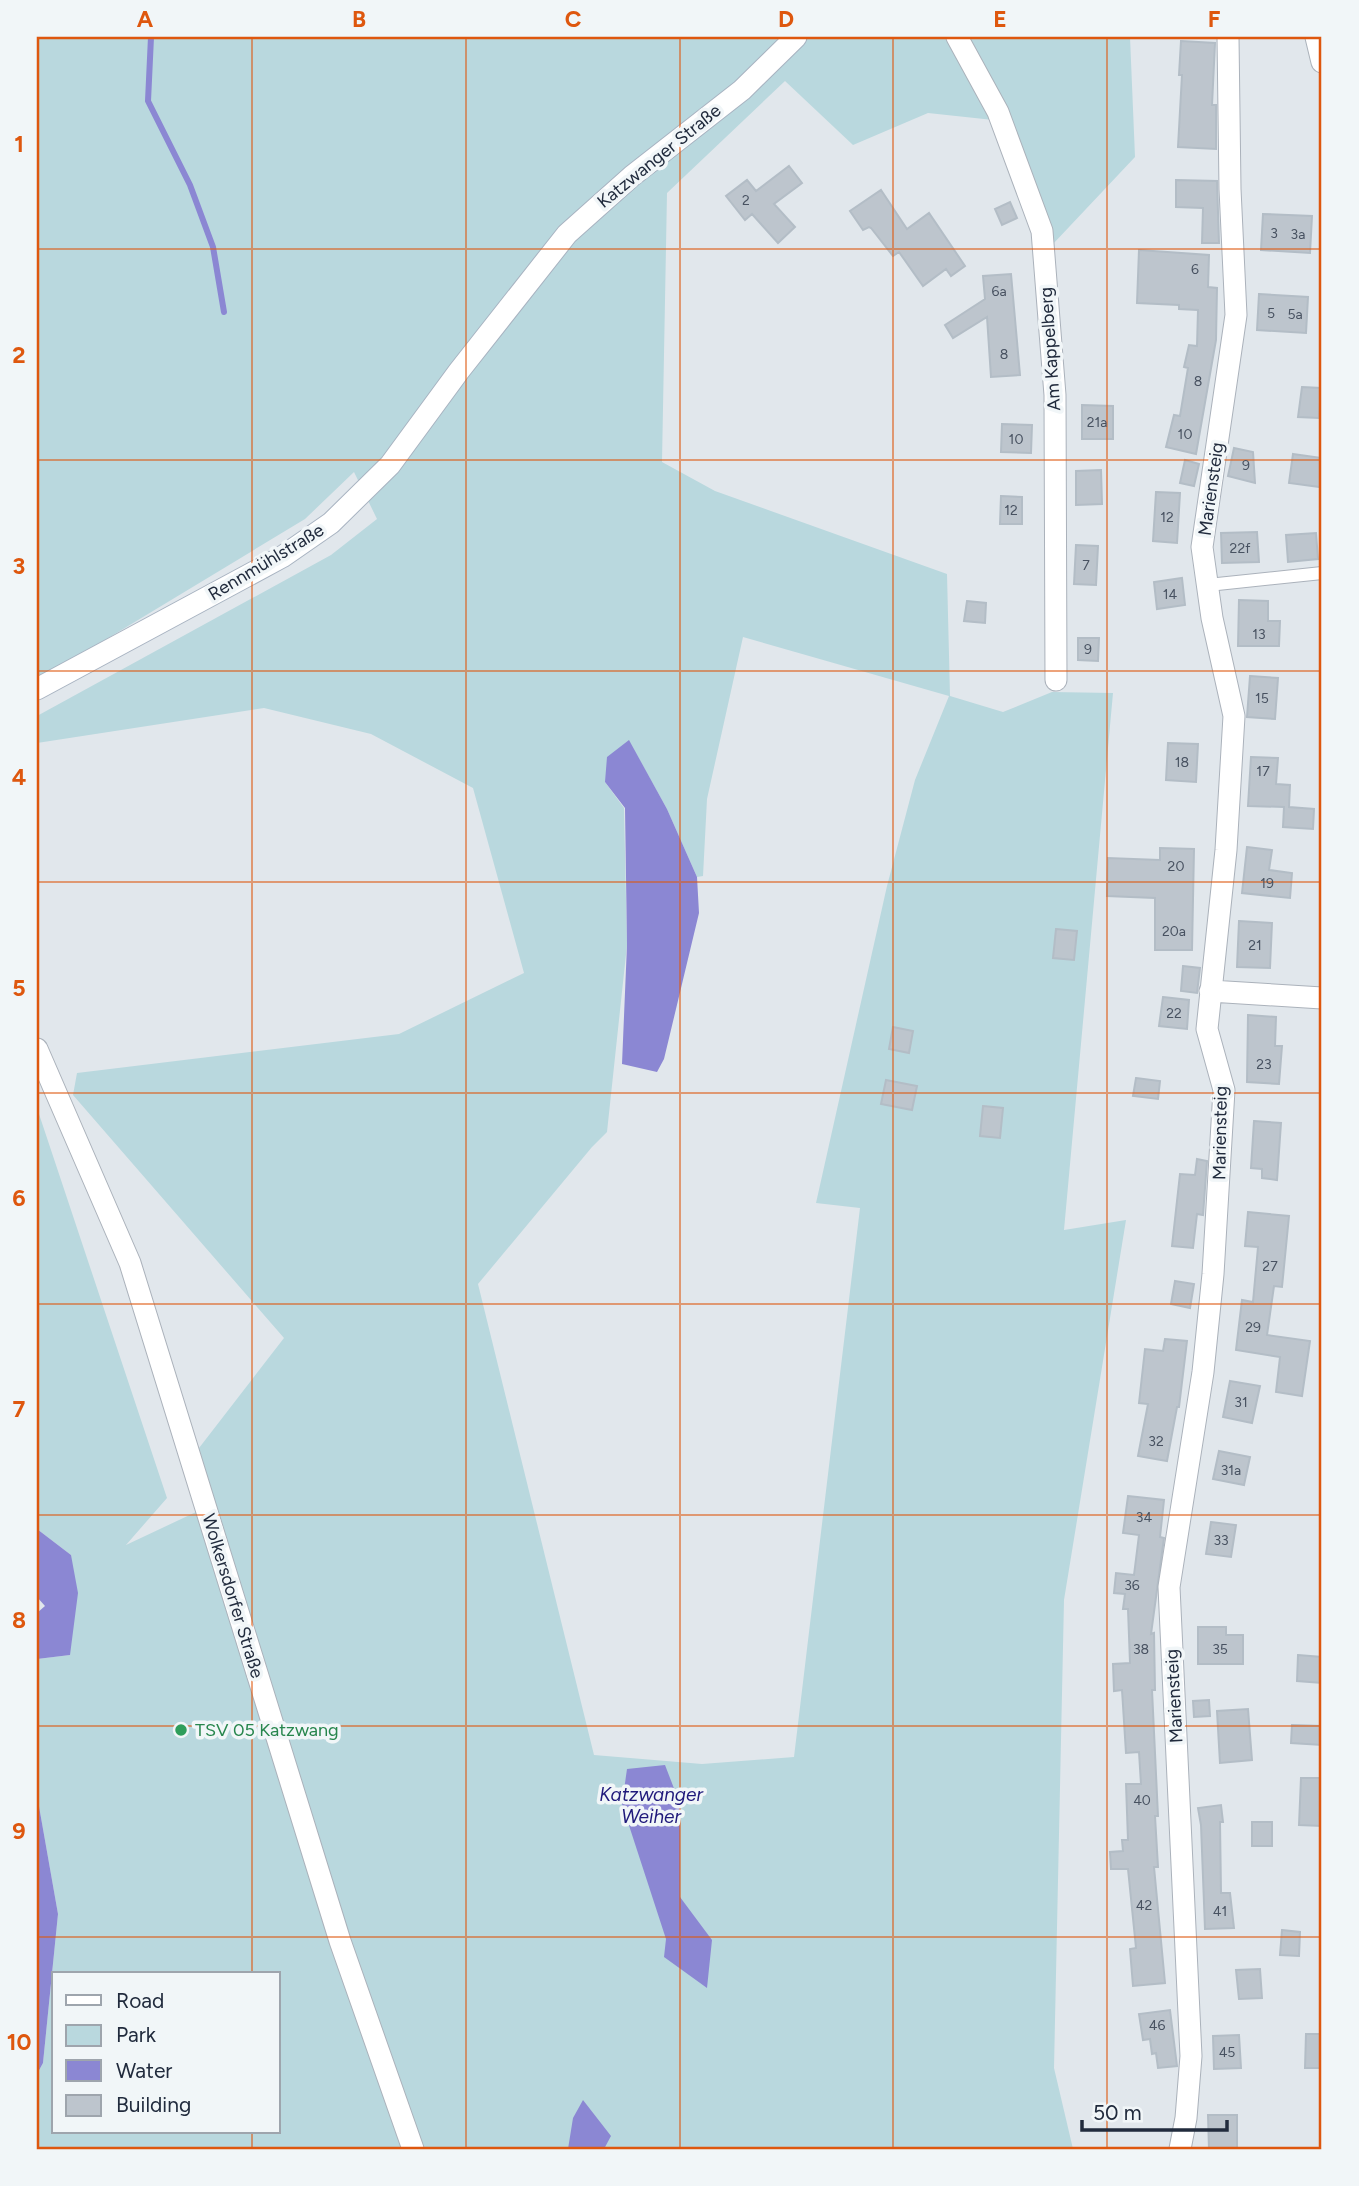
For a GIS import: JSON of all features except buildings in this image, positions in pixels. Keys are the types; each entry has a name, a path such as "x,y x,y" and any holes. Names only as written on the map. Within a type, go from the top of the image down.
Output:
{"street":[{"name":"Katzwanger Straße","path":"528,281 567,234 607,196 742,90 796,37"},
{"name":"Am Kappelberg","path":"957,37 998,112 1042,231 1055,395 1055,680"},
{"name":"Mariensteig","path":"1181,2149 1191,2056 1169,1587 1203,1372 1213,1274 1224,1090 1207,1029 1226,850 1234,716 1212,618 1202,547 1236,315 1230,189 1228,37"},
{"path":"1316,37 1322,62"},
{"name":"Rennmühlstraße","path":"37,689 282,557 331,523 390,465 528,281"},
{"path":"1210,991 1322,998"},
{"name":"Wolkersdorfer Straße","path":"37,1049 131,1264 340,1941 413,2149"}],"lane":[{"path":"1208,585 1322,573"}],"green space":[{"path":"37,37 1130,37 1135,157 1053,244 1012,122 928,113 853,145 785,81 667,193 662,462 715,491 947,574 950,696 1003,712 1052,692 1113,693 1064,1230 1126,1220 1064,1600 1054,2068 1073,2149 37,2149 37,2074 43,2063 52,1974 52,2134 280,2134 280,1972 52,1972 58,1914 37,1795 37,1659 70,1655 71,1555 37,1529 37,1108 167,1498 126,1545 196,1512 189,1461 284,1338 73,1095 77,1073 399,1034 524,973 473,788 371,734 264,708 37,743 37,716 331,555 377,519 354,472 305,519 37,678","holes":["743,637 949,696 915,780 887,886 816,1203 860,1208 794,1757 702,1764 594,1755 478,1284 607,1132 627,945 624,808 605,782 629,741 667,809 697,877 703,876 707,799"]}],"water":[{"path":"629,740 667,809 697,877 699,913 664,1059 657,1072 622,1064 627,945 625,808 605,782 607,757"},
{"path":"37,1529 71,1555 78,1593 70,1655 37,1659 37,1613 45,1606 37,1597"},
{"name":"Katzwanger Weiher","path":"665,1765 680,1804 680,1897 712,1940 707,1988 664,1957 666,1939 622,1804 627,1769"},
{"path":"37,1795 58,1914 43,2063 37,2074"},
{"path":"583,2100 611,2136 604,2149 568,2149 573,2118"}],"waterway":[{"path":"151,37 148,101 190,185 213,247 224,312"}],"place":[{"name":"TSV 05 Katzwang","path":"181,1730"}]}
